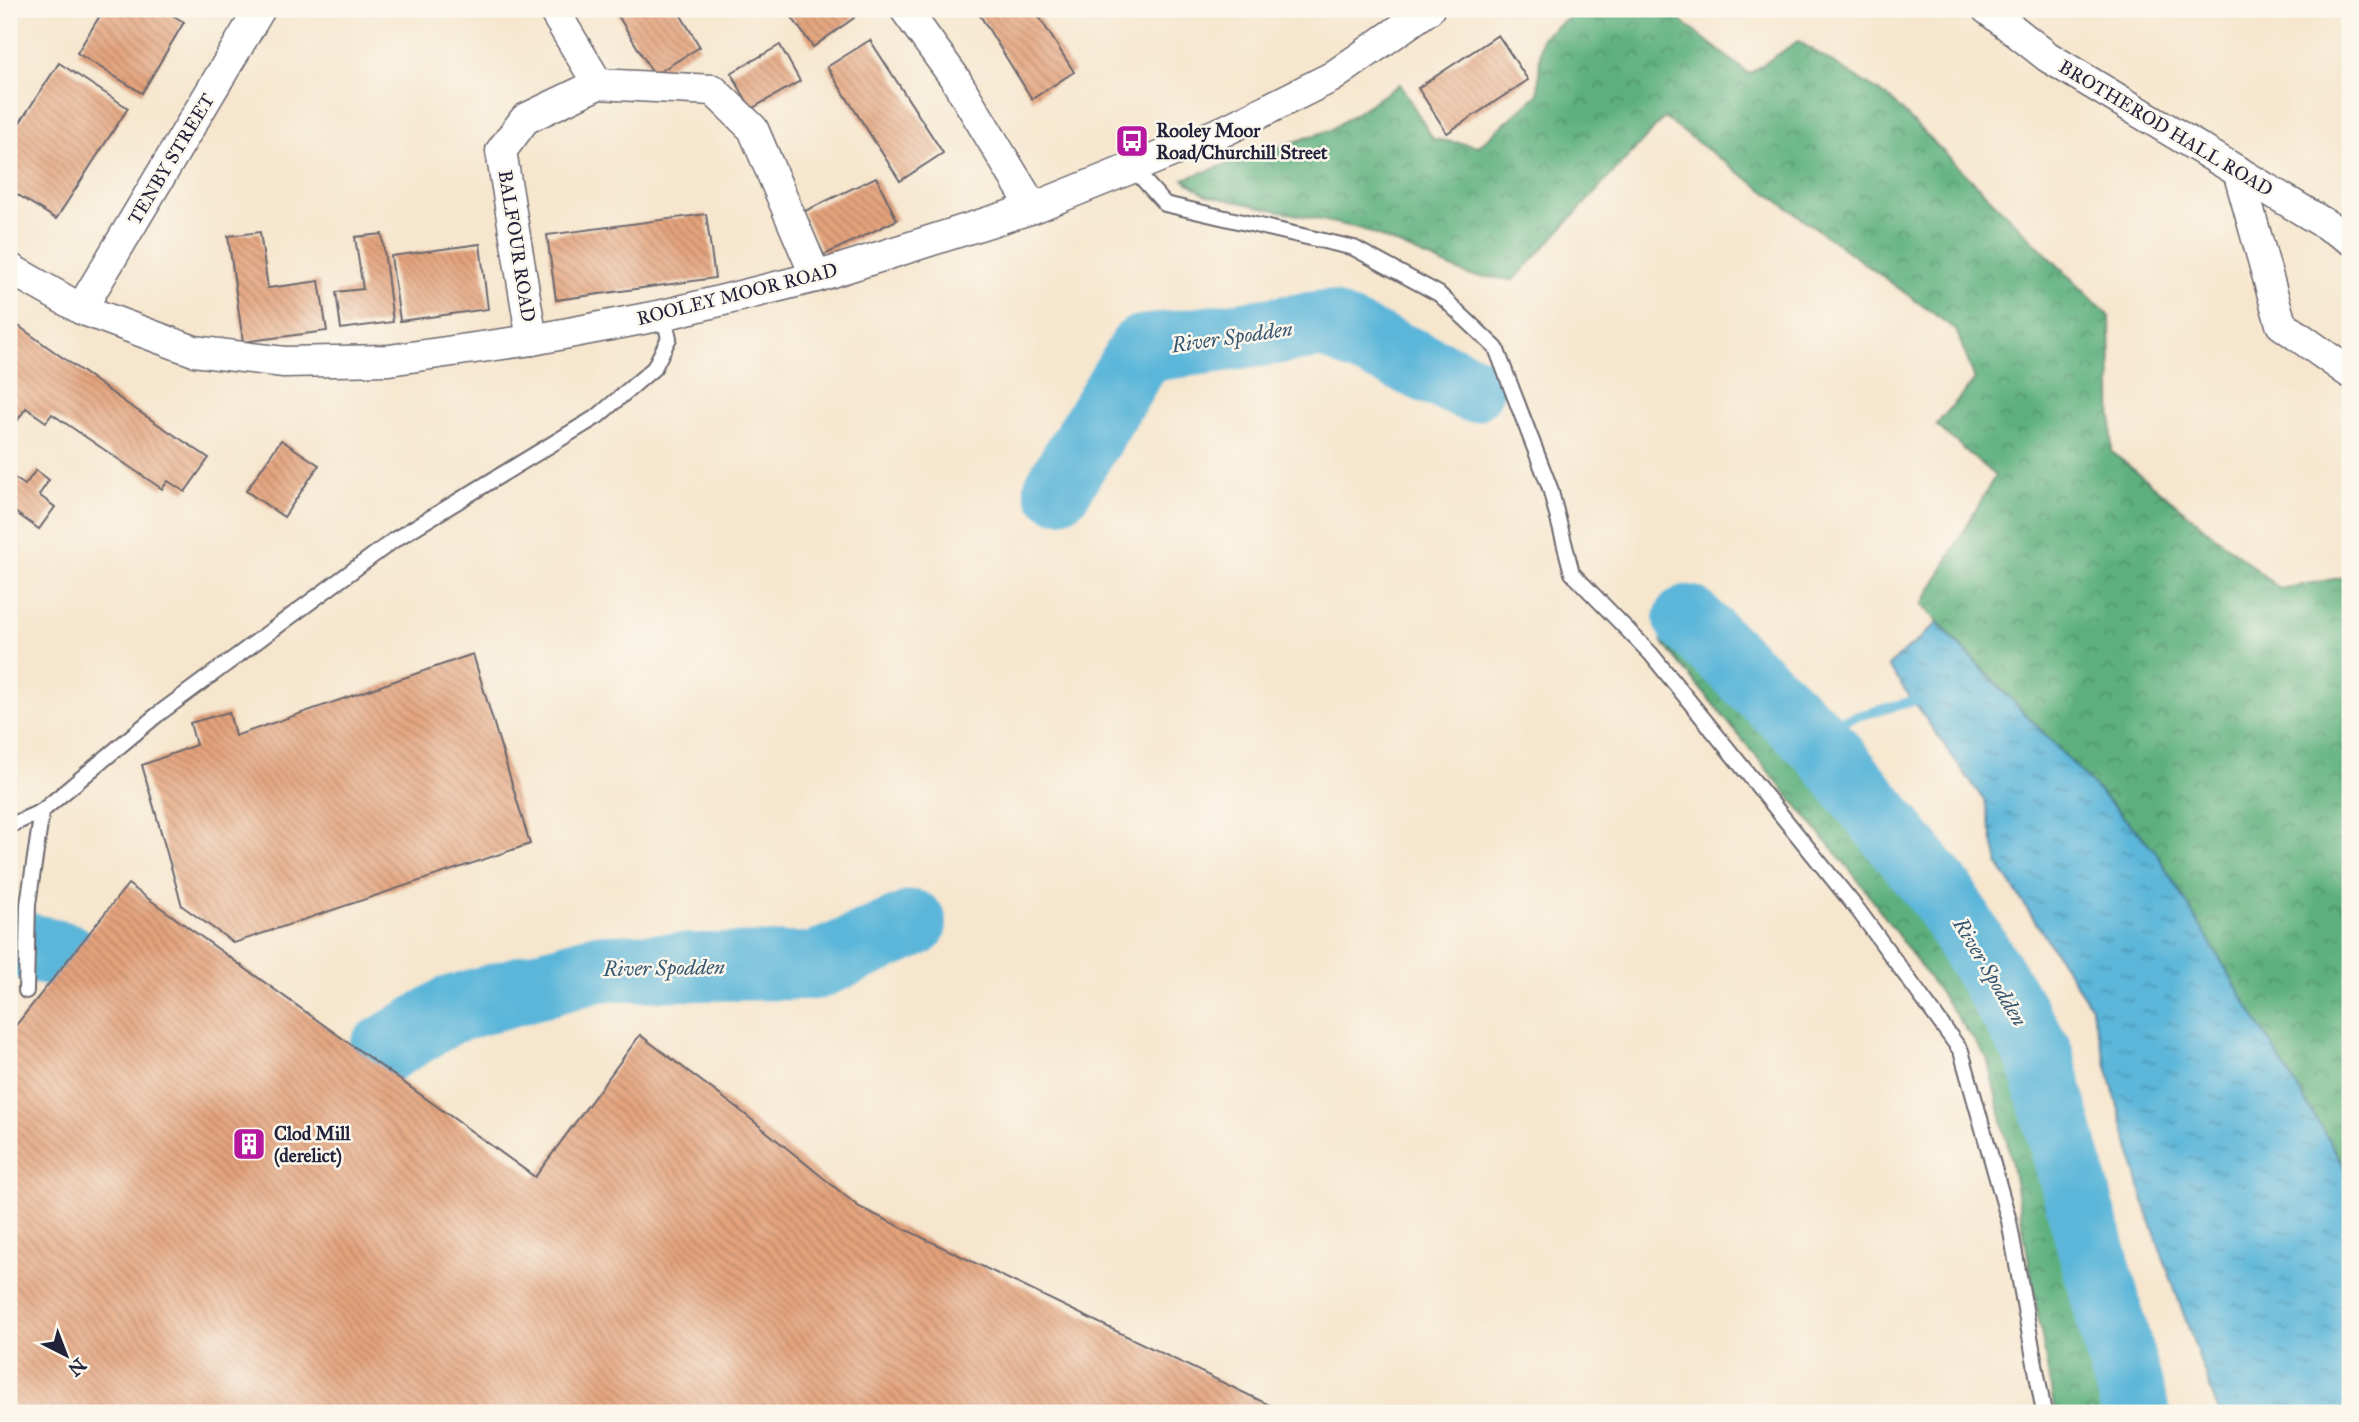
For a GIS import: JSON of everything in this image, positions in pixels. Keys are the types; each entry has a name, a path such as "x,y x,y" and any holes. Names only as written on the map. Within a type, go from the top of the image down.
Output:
{"street":[{"name":"TENBY STREET","path":"81,309 260,9"},
{"path":"553,9 598,84 713,90 753,129 816,277"},
{"path":"905,9 954,77 1033,208"},
{"name":"ROOLEY MOOR ROAD","path":"9,268 81,309 194,351 284,362 389,360 532,340 663,315 816,277 1033,208 1226,130 1332,77 1429,9"},
{"name":"BROTHEROD HALL ROAD","path":"1987,9 2048,57 2350,239"},
{"name":"BALFOUR ROAD","path":"532,340 501,151 525,119 598,84"},
{"path":"2238,171 2281,324 2350,373"}],"lane":[{"path":"1132,167 1165,204 1354,248 1439,294 1496,348 1550,488 1572,573 1669,675 1858,909 1961,1051 2009,1221 2044,1413"},
{"path":"9,826 42,811 157,715 394,540 598,415 654,368 669,338 663,315"},
{"path":"26,991 28,904 42,811"}],"green space":[{"path":"1579,9 1666,9 1749,74 1798,41 1888,97 2110,317 2112,452 2280,589 2350,576 2350,1176 2154,849 1922,605 1995,476 1936,425 1975,380 1956,330 1664,118 1514,280 1468,275 1362,229 1207,195 1183,179 1330,130 1400,84 1433,139 1479,146 1538,94 1541,38"},
{"path":"1680,624 1807,755 2026,1055 2115,1413 2055,1413 2011,1159 1987,1058 1855,876 1661,641"}],"water":[{"path":"1938,623 2154,849 2350,1176 2350,1413 2219,1413 2146,1209 2091,1007 1998,864 1985,802 1888,666"}],"building":[{"path":"104,9 162,9 184,22 142,93 77,53"},
{"path":"614,9 677,9 700,47 654,75"},
{"path":"786,9 848,9 854,18 813,47"},
{"path":"976,9 1034,9 1074,72 1032,99"},
{"path":"1498,35 1528,80 1447,133 1418,88"},
{"path":"870,40 943,153 900,181 827,67"},
{"path":"780,45 800,81 751,109 731,73"},
{"path":"59,63 128,108 56,219 9,189 9,139"},
{"path":"876,177 897,220 824,255 803,212"},
{"path":"706,214 715,278 556,300 547,235"},
{"path":"260,232 268,288 319,281 327,331 243,342 228,236"},
{"path":"382,234 393,322 341,329 336,292 363,289 355,237"},
{"path":"480,244 488,309 400,321 391,256"},
{"path":"13,322 126,403 209,458 185,492 168,481 162,489 52,414 46,422 26,408 17,421 9,416 9,328"},
{"path":"281,440 319,465 284,517 246,491"},
{"path":"36,470 49,480 39,495 55,507 39,529 9,508 9,483 13,477 25,485"},
{"path":"473,654 530,844 234,943 182,906 142,765 196,745 190,723 229,712 235,736"},
{"name":"Clod Mill (derelict)","path":"128,884 535,1177 640,1035 741,1111 859,1207 1286,1413 9,1413 9,1034"}],"waterway":[{"name":"River Spodden","path":"1058,488 1142,349 1325,324 1470,388"},
{"name":"River Spodden","path":"1688,619 1823,746 1943,896 2039,1054 2136,1413"},
{"path":"1806,730 1913,701"},
{"name":"River Spodden","path":"382,1051 450,1010 597,968 815,966 913,924"},
{"name":"River Spodden","path":"9,942 66,956"}],"place":[{"name":"Rooley Moor Road/Churchill Street","path":"1132,141"},
{"name":"Clod Mill (derelict)","path":"249,1144"}]}
